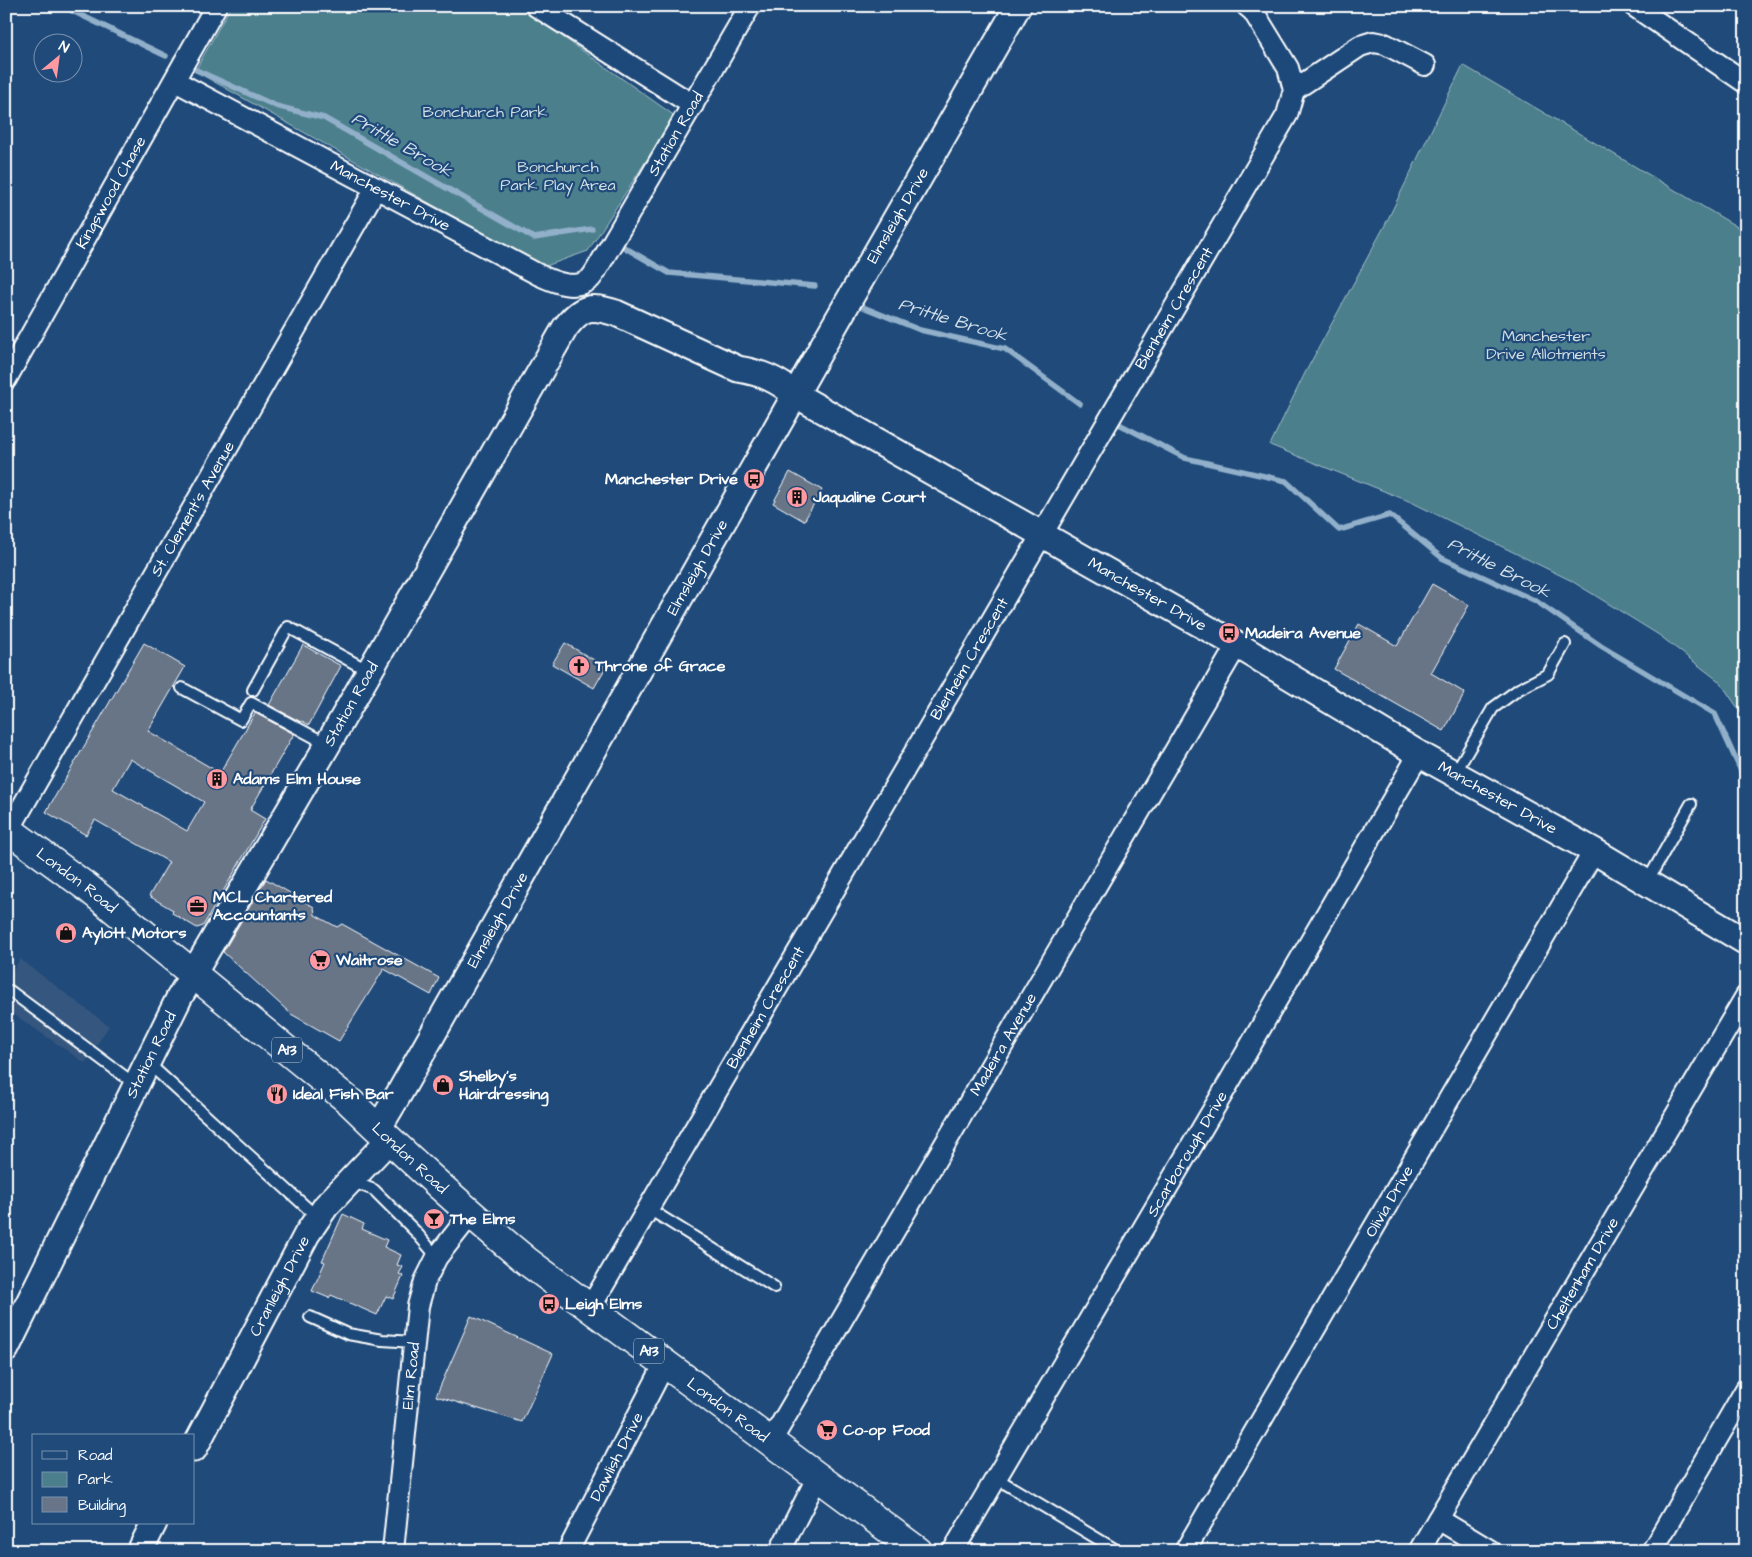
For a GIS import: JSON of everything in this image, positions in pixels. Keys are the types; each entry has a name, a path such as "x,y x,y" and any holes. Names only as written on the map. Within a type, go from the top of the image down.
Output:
{"main road":[{"name":"London Road","path":"8,832 88,888 349,1101 470,1215 528,1262 918,1551"}],"street":[{"name":"Kingswood Chase","path":"6,379 216,6"},
{"path":"536,6 693,105"},
{"name":"Station Road","path":"601,262 750,6"},
{"name":"Elmsleigh Drive","path":"383,1135 405,1083 1018,6"},
{"path":"1634,6 1746,83"},
{"path":"1253,8 1288,68 1294,90 1360,46 1373,42 1385,44 1425,65"},
{"name":"Manchester Drive","path":"175,81 539,276 556,283 576,285 590,279 601,262"},
{"name":"Blenheim Crescent","path":"590,1308 1287,115 1294,90"},
{"name":"St. Clement's Avenue","path":"8,832 376,188"},
{"name":"Manchester Drive","path":"565,328 576,314 587,309 601,308 616,313 738,369 760,373 780,382 796,395 1237,646 1418,754 1594,851 1746,942"},
{"name":"Station Road","path":"6,1349 179,998 328,744 565,328"},
{"name":"Madeira Avenue","path":"770,1443 1237,646"},
{"name":"Scarborough Drive","path":"953,1551 1220,1098 1418,754"},
{"name":"Olivia Drive","path":"1185,1551 1594,851"},
{"name":"Cheltenham Drive","path":"1419,1551 1746,996"},
{"name":"Cranleigh Drive","path":"195,1447 307,1234 318,1218 350,1181 383,1135"},
{"name":"Elm Road","path":"393,1551 420,1298 425,1281 437,1258 470,1215"},
{"name":"Dawlish Drive","path":"568,1551 665,1363"},
{"path":"1655,1550 1746,1389"},
{"path":"780,1551 817,1478"},
{"path":"1438,1519 1491,1551"},
{"path":"140,1551 154,1524"}],"lane":[{"path":"253,690 288,627 370,671"},
{"path":"1455,773 1493,708 1519,689 1548,674 1565,644"},
{"path":"182,688 241,720 251,703 328,744"},
{"path":"1646,883 1691,804"},
{"path":"10,991 137,1086"},
{"path":"148,1063 318,1218"},
{"path":"350,1181 374,1190 415,1231 437,1258"},
{"path":"649,1209 774,1287"},
{"path":"310,1317 348,1334 382,1340 414,1342"},
{"path":"996,1478 1118,1551"}],"shaded area":[{"path":"20,959 109,1026 85,1063 6,1009 6,982"}],"green space":[{"name":"Bonchurch Park","path":"231,6 519,6 675,116 588,251 543,267 195,71"},
{"name":"Manchester Drive Allotments","path":"1463,65 1746,232 1746,720 1720,682 1659,635 1570,580 1411,502 1270,445 1305,373 1385,225"}],"building":[{"name":"Jaqualine Court","path":"790,472 822,490 804,521 773,503"},
{"path":"1432,584 1469,605 1431,673 1465,693 1444,731 1334,669 1359,624 1397,646"},
{"name":"Adams Elm House","path":"144,643 185,667 148,731 220,773 255,713 294,734 250,810 265,819 203,926 197,928 172,913 173,910 149,896 169,862 95,820 86,835 46,812","holes":["130,759 204,802 187,831 113,789"]},
{"name":"Throne of Grace","path":"565,643 606,667 594,688 552,664"},
{"path":"303,645 341,666 309,725 269,705"},
{"name":"Waitrose","path":"266,879 314,907 315,915 337,927 342,924 439,978 431,995 384,969 339,1041 291,1014 223,952"},
{"path":"343,1214 364,1224 362,1229 387,1240 384,1247 401,1255 397,1265 403,1267 399,1274 403,1276 393,1299 386,1296 377,1315 331,1295 329,1298 312,1291 325,1262 322,1261"},
{"path":"471,1316 553,1354 522,1422 436,1396"}],"waterway":[{"name":"Prittle Brook","path":"62,6 166,56"},
{"name":"Prittle Brook","path":"194,69 276,106 324,118 534,238 592,229"},
{"name":"Prittle Brook","path":"622,246 669,273 815,286"},
{"name":"Prittle Brook","path":"863,307 920,330 1005,349 1080,404"},
{"name":"Prittle Brook","path":"1119,424 1185,458 1286,481 1339,530 1390,515 1442,558 1536,601 1601,646 1715,714 1746,782"}],"place":[{"name":"Manchester Drive","path":"754,479"},
{"name":"Jaqualine Court","path":"797,497"},
{"name":"Madeira Avenue","path":"1229,633"},
{"name":"Throne of Grace","path":"579,666"},
{"name":"Adams Elm House","path":"217,779"},
{"name":"MCL Chartered Accountants","path":"197,906"},
{"name":"Aylott Motors","path":"66,933"},
{"name":"Waitrose","path":"320,960"},
{"name":"Shelby's Hairdressing","path":"443,1085"},
{"name":"Ideal Fish Bar","path":"277,1094"},
{"name":"The Elms","path":"434,1219"},
{"name":"Leigh Elms","path":"549,1304"},
{"name":"Co-op Food","path":"827,1430"}],"park label":[{"name":"Bonchurch Park Play Area","path":"558,176"}]}
